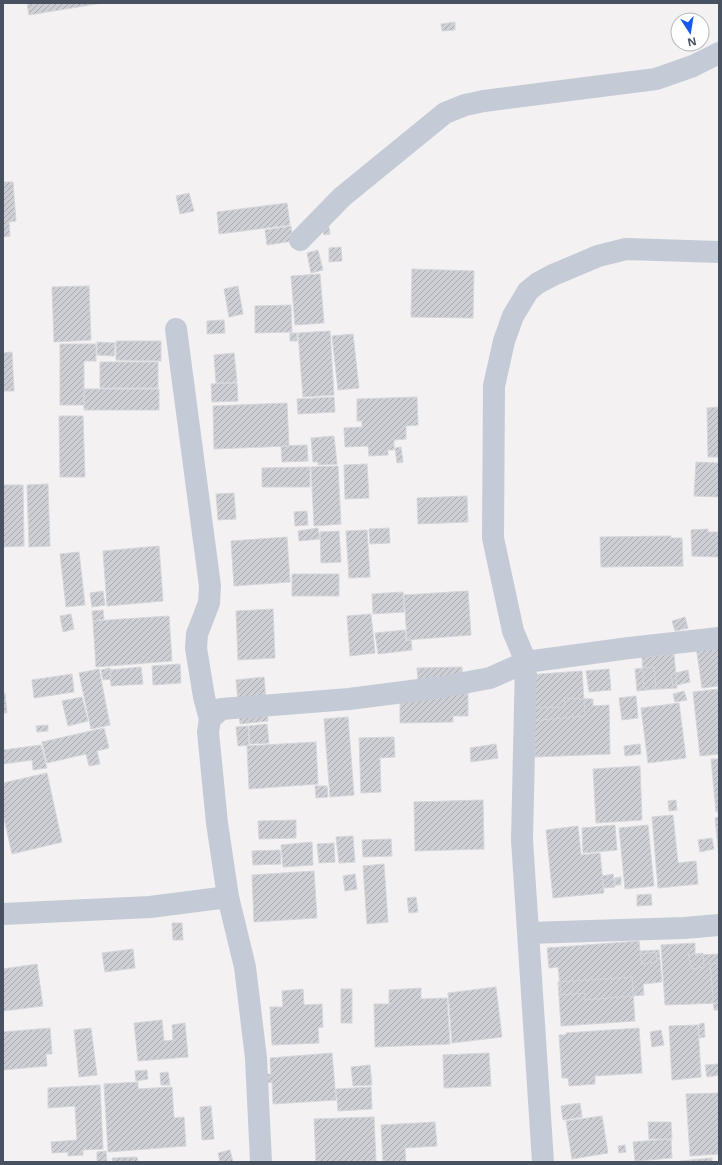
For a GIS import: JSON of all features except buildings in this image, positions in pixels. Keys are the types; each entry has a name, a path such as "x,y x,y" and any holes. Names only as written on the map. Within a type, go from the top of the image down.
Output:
{"street":[{"path":"300,240 342,197 445,113 465,105 484,101 656,79 694,66 719,53"},
{"path":"543,1162 522,840 526,662 513,632 493,538 494,386 504,341 513,316 528,291 538,283 553,275 613,251 626,249 719,252"},
{"path":"176,329 210,586 209,603 197,634 196,648 204,697 210,719 208,732 211,768 228,897 245,967 256,1058 261,1162"},
{"path":"210,719 221,709 349,699 442,687 490,678 526,662 719,638"},
{"path":"3,914 150,907 228,897"},
{"path":"528,933 684,928 719,925"}]}
